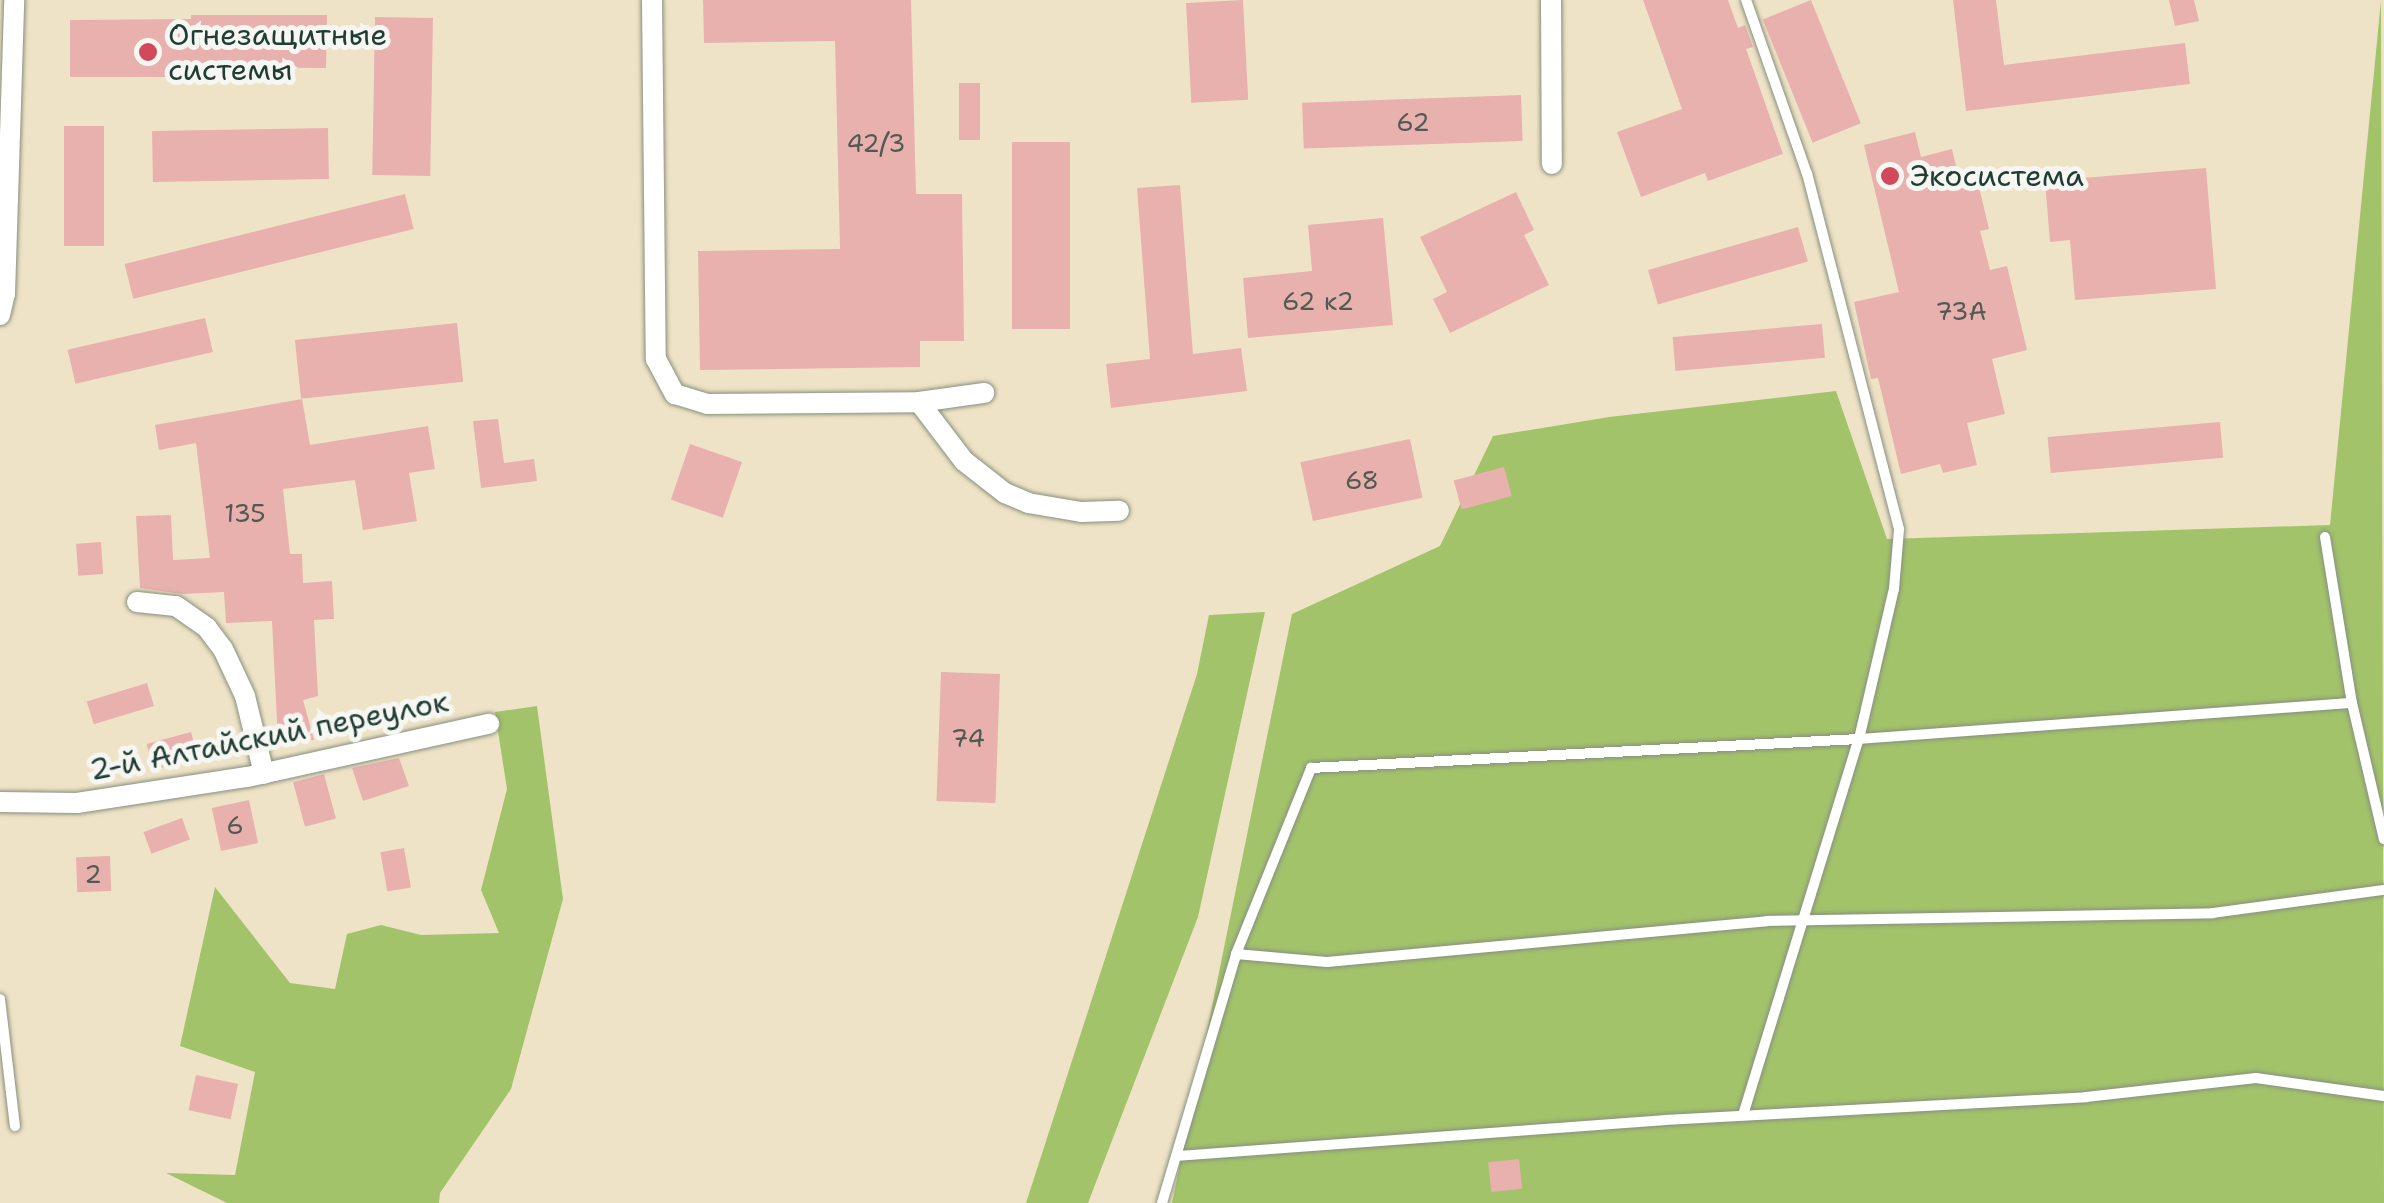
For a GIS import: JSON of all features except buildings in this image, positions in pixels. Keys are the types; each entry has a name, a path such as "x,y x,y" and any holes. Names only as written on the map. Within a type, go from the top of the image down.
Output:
{"street":[{"path":"0,315 5,294 14,0"},
{"path":"652,0 656,359 675,394 707,404 919,402 984,393"},
{"path":"1551,0 1552,164"},
{"path":"919,402 964,461 1004,494 1028,503 1081,512 1119,511"},
{"path":"137,602 176,606 207,628 223,649 244,696 264,774"},
{"name":"2-й Алтайский переулок","path":"0,802 77,804 264,774 488,724"}],"lane":[{"path":"1743,1115 1859,739 1894,590 1900,529 1807,174 1746,0"},
{"path":"2325,537 2352,704 2384,838"},
{"path":"1162,1203 1236,954 1312,768 1859,739 2352,704"},
{"path":"1236,954 1327,962 1803,920 2213,913 2384,890"},
{"path":"0,999 15,1126"},
{"path":"1176,1156 1743,1115 2086,1096 2256,1078 2384,1096"}],"green space":[{"path":"2381,0 2384,1203 1172,1203 1292,614 1440,546 1493,436 1609,417 1836,391 1887,539 2330,525"},
{"path":"1265,612 1198,917 1088,1203 1026,1203 1197,674 1209,615"},
{"path":"537,706 563,899 511,1089 440,1193 439,1203 227,1203 166,1173 235,1175 255,1072 180,1046 215,887 290,983 335,989 347,934 381,925 421,935 499,933 481,890 507,789 495,712"}],"place":[{"name":"Огнезащитные системы","path":"148,52"},
{"name":"Экосистема","path":"1890,176"}]}
